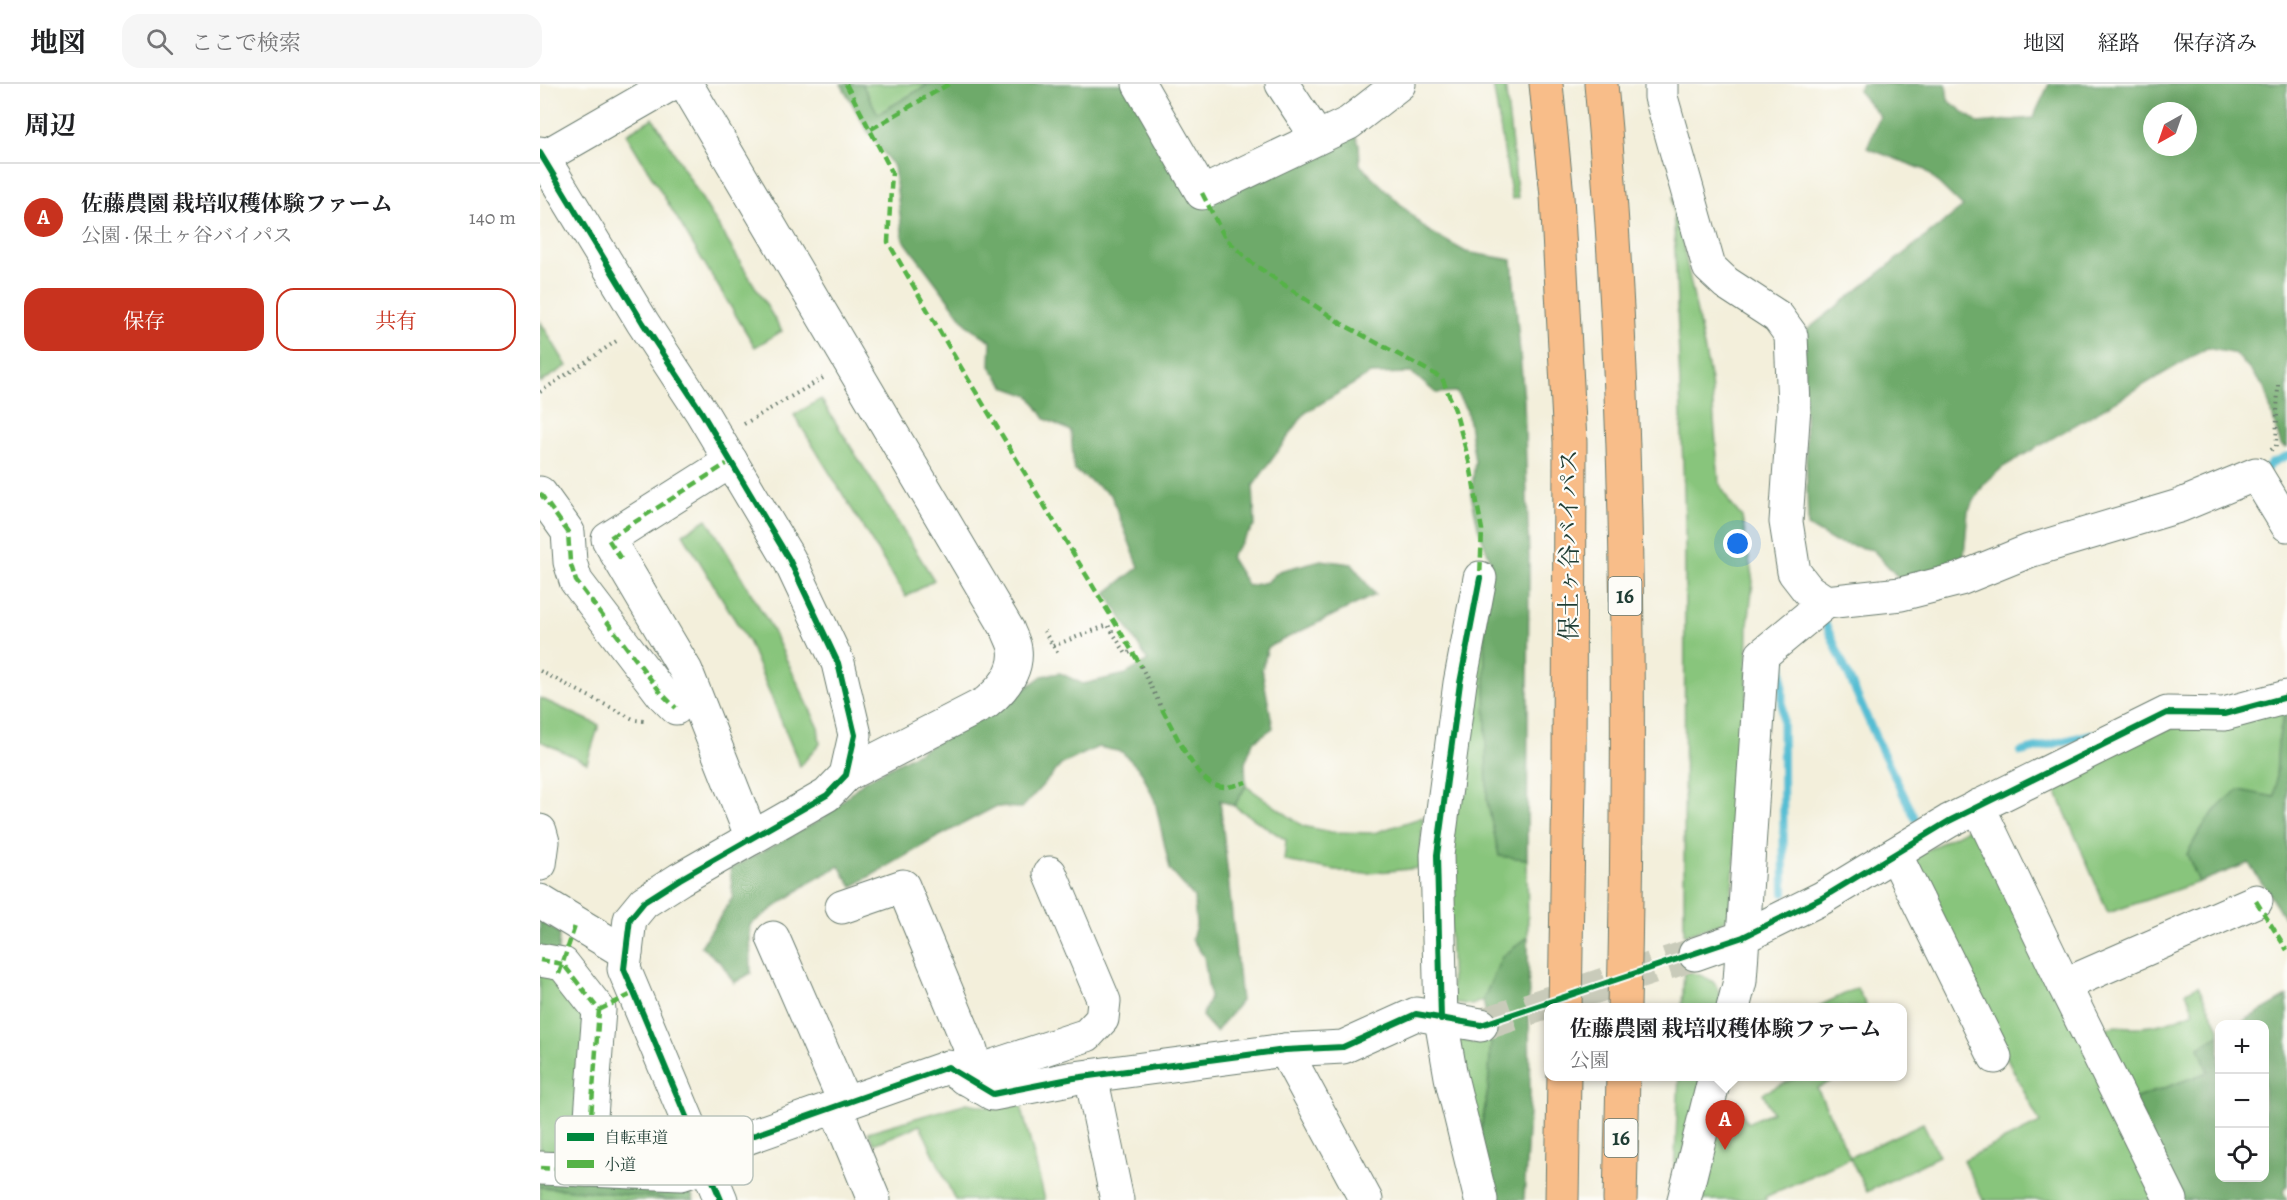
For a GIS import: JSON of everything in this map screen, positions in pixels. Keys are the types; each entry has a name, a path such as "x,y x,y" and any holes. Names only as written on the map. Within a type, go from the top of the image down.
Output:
{"highway":[{"name":"保土ヶ谷バイパス","path":"1546,84 1557,196 1570,442 1569,779 1565,1003"},
{"name":"16","path":"1601,84 1610,184 1623,453 1629,786 1624,1003"},
{"path":"1562,1200 1564,1081"},
{"name":"16","path":"1620,1200 1623,1081"}],"street":[{"path":"670,84 542,155 789,559 838,663 855,735 846,775"},
{"path":"686,84 1008,630 1015,648 1013,667 1008,678 998,693 986,703 846,775 828,795 644,902 630,919 624,969 686,1116"},
{"path":"1139,84 1202,193 1348,123 1399,84"},
{"path":"1282,84 1317,137"},
{"path":"1661,84 1661,97 1709,267 1726,283 1778,316 1791,335 1794,406 1786,522 1794,572 1808,590 1826,602"},
{"path":"724,450 608,539 686,671 752,838"},
{"path":"1734,1003 1740,981 1762,655 1826,602 1901,594 1960,579 2029,551 2179,506 2256,474 2287,525"},
{"path":"540,493 568,532 569,554 576,581 662,694 676,708"},
{"path":"1480,578 1460,683 1437,855 1441,1020 1450,1077 1481,1200"},
{"path":"1695,954 1743,937 1822,898 1978,806 2167,713 2224,714 2287,697"},
{"path":"1978,806 2171,1200"},
{"path":"540,831 543,842 540,864"},
{"path":"1895,854 1995,1057"},
{"path":"972,1083 983,1078 993,1066 1087,1035 1102,1019 1104,1001 1050,873"},
{"path":"842,907 903,886 971,1050 972,1083"},
{"path":"540,901 626,953"},
{"path":"2064,985 2256,901"},
{"path":"576,923 554,966 599,1010"},
{"path":"773,938 840,1105 874,1200"},
{"path":"599,1010 634,993"},
{"path":"590,1116 599,1010"},
{"path":"753,1140 840,1105 948,1067 993,1094 1091,1076 1285,1050 1342,1047 1416,1014 1481,1025"},
{"path":"1285,1050 1366,1200"},
{"path":"1091,1076 1117,1200"},
{"path":"1684,1200 1714,1081"},
{"path":"540,1168 555,1169"},
{"path":"715,1185 721,1200"}],"path":[{"path":"540,392 643,323"},
{"path":"724,450 850,363"},
{"path":"2276,446 2278,385"},
{"path":"1053,646 1108,625 1126,654 1133,651"},
{"path":"1141,666 1162,709"},
{"path":"540,671 635,720 646,722 676,708"}],"green space":[{"path":"841,84 862,84 878,114 929,84 1128,84 1198,199 1353,130 1359,144 1360,165 1427,230 1466,252 1512,260 1524,400 1529,559 1527,859 1499,856 1487,801 1484,617 1491,562 1478,527 1471,495 1475,461 1467,411 1456,392 1436,393 1412,373 1370,374 1305,413 1253,486 1255,525 1230,557 1248,586 1267,582 1279,571 1321,560 1352,564 1375,595 1268,647 1262,670 1273,728 1253,742 1245,763 1246,786 1234,806 1220,800 1241,1001 1216,1032 1202,1016 1210,998 1204,957 1192,939 1196,925 1194,897 1170,870 1155,801 1141,771 1122,752 1098,747 1062,764 1022,808 995,807 934,839 852,887 839,866 809,883 750,925 751,973 734,983 722,964 701,946 733,897 730,869 822,819 864,781 995,711 1042,676 1060,673 1083,684 1126,674 1148,661 1106,593 1139,567 1111,495 1074,470 1071,431 1045,419 1030,396 1005,387 990,366 991,341 968,326 903,239 894,167 867,130"},
{"path":"862,84 929,84 878,114"},
{"path":"1493,84 1505,84 1518,198 1512,199"},
{"path":"1862,84 1946,84 1948,100 1978,123 2033,118 2049,84 2287,84 2287,448 2281,445 2264,387 2236,354 2207,348 2003,467 1984,484 1968,511 1963,567 1905,585 1873,550 1835,542 1808,526 1803,333 1963,207 1925,170 1867,148 1880,116 1858,91"},
{"path":"653,118 782,331 755,347 626,134"},
{"path":"1673,196 1711,381 1719,482 1730,503 1742,517 1753,582 1748,625 1746,751 1729,917 1719,924 1684,935 1685,522"},
{"path":"540,321 567,366 540,383"},
{"path":"821,399 934,580 906,597 794,415"},
{"path":"707,519 770,625 818,726 820,744 800,766 749,643 683,534"},
{"path":"1487,578 1499,856 1527,859 1528,937 1502,957 1483,1000 1472,1005 1452,1002 1448,843"},
{"path":"540,698 599,725 587,763 540,741"},
{"path":"2287,704 2287,922 2249,863 2199,882 2187,854 2209,818 2239,790 2275,797 2278,742"},
{"path":"2285,705 2278,742 2275,798 2239,790 2209,818 2187,854 2199,882 2108,913 2051,779 2164,730"},
{"path":"1246,786 1303,826 1331,832 1374,833 1423,817 1420,868 1358,874 1284,861 1286,840 1234,806"},
{"path":"1980,822 2164,1200 1983,1200 1963,1160 2040,1123 1907,861"},
{"path":"540,921 559,933 557,973 540,970"},
{"path":"1528,937 1530,1095 1524,1200 1488,1200 1478,1146 1488,1090 1491,1039 1483,1000 1502,957"},
{"path":"540,970 557,973 591,1009 582,1116 555,1116 555,1156 540,1154"},
{"path":"1684,970 1706,978 1719,990 1721,1003 1682,1003"},
{"path":"2198,986 2215,1020 2215,1037 2199,1047 2209,1072 2134,1099 2103,1030 2116,1026 2153,1026 2194,1012 2186,992"},
{"path":"1857,988 1865,1003 1825,1003"},
{"path":"2287,996 2287,1186 2283,1191 2287,1200 2182,1200 2134,1099 2208,1072 2199,1047 2215,1037 2215,1182 2269,1182 2269,1020 2245,1020"},
{"path":"1457,1037 1473,1043 1491,1039 1488,1090 1478,1146"},
{"path":"1679,1081 1702,1081 1673,1195"},
{"path":"1789,1081 1832,1081 1817,1088 1850,1157 1923,1123 1939,1156 1867,1192 1850,1158 1765,1197 1766,1200 1695,1200 1718,1108 1736,1100 1747,1123 1772,1112 1763,1093"},
{"path":"967,1103 988,1107 1021,1105 1045,1200 955,1200 920,1125 874,1144 868,1132"},
{"path":"540,1178 555,1179 555,1185 687,1185 694,1200 664,1200 663,1198 540,1187"},
{"path":"540,1187 663,1198 664,1200 540,1200"}],"waterway":[{"path":"2263,473 2272,463 2287,456"},
{"path":"1822,616 1881,749 1915,818"},
{"path":"1782,648 1784,893"},
{"path":"2021,752 2092,734"}],"tunnel":[{"path":"1547,1003 1695,954"},
{"path":"1481,1025 1544,1004"}],"marked path":[{"path":"846,84 892,172 888,242 1141,666"},
{"path":"871,129 949,84"},
{"path":"1202,193 1225,238 1252,263 1342,324 1442,378 1455,410 1470,465 1482,530 1480,578"},
{"path":"621,559 608,539 731,461"},
{"path":"540,493 568,532 570,562 576,581 662,694 676,708"},
{"path":"1162,709 1192,762 1206,780 1222,787 1246,782"},
{"path":"2256,901 2287,950"},
{"path":"559,974 576,923"},
{"path":"540,960 563,964 599,1010 591,1116"},
{"path":"599,1010 634,993"},
{"path":"540,1168 555,1169"}],"cycle path":[{"path":"540,153 643,323 702,413 789,559 838,663 855,735 846,775 827,795 680,879 644,902 630,919 624,969 686,1116"},
{"path":"1441,1020 1437,855 1460,683 1480,578"},
{"path":"1546,1003 1743,937 1822,898 1949,821 2167,713 2224,714 2287,697"},
{"path":"753,1136 948,1067 993,1094 1074,1078 1285,1050 1343,1047 1416,1014 1481,1025 1544,1004"},
{"path":"715,1185 721,1200"}],"place":[{"name":"佐藤農園 栽培収穫体験ファーム","path":"1725,1150"}]}
